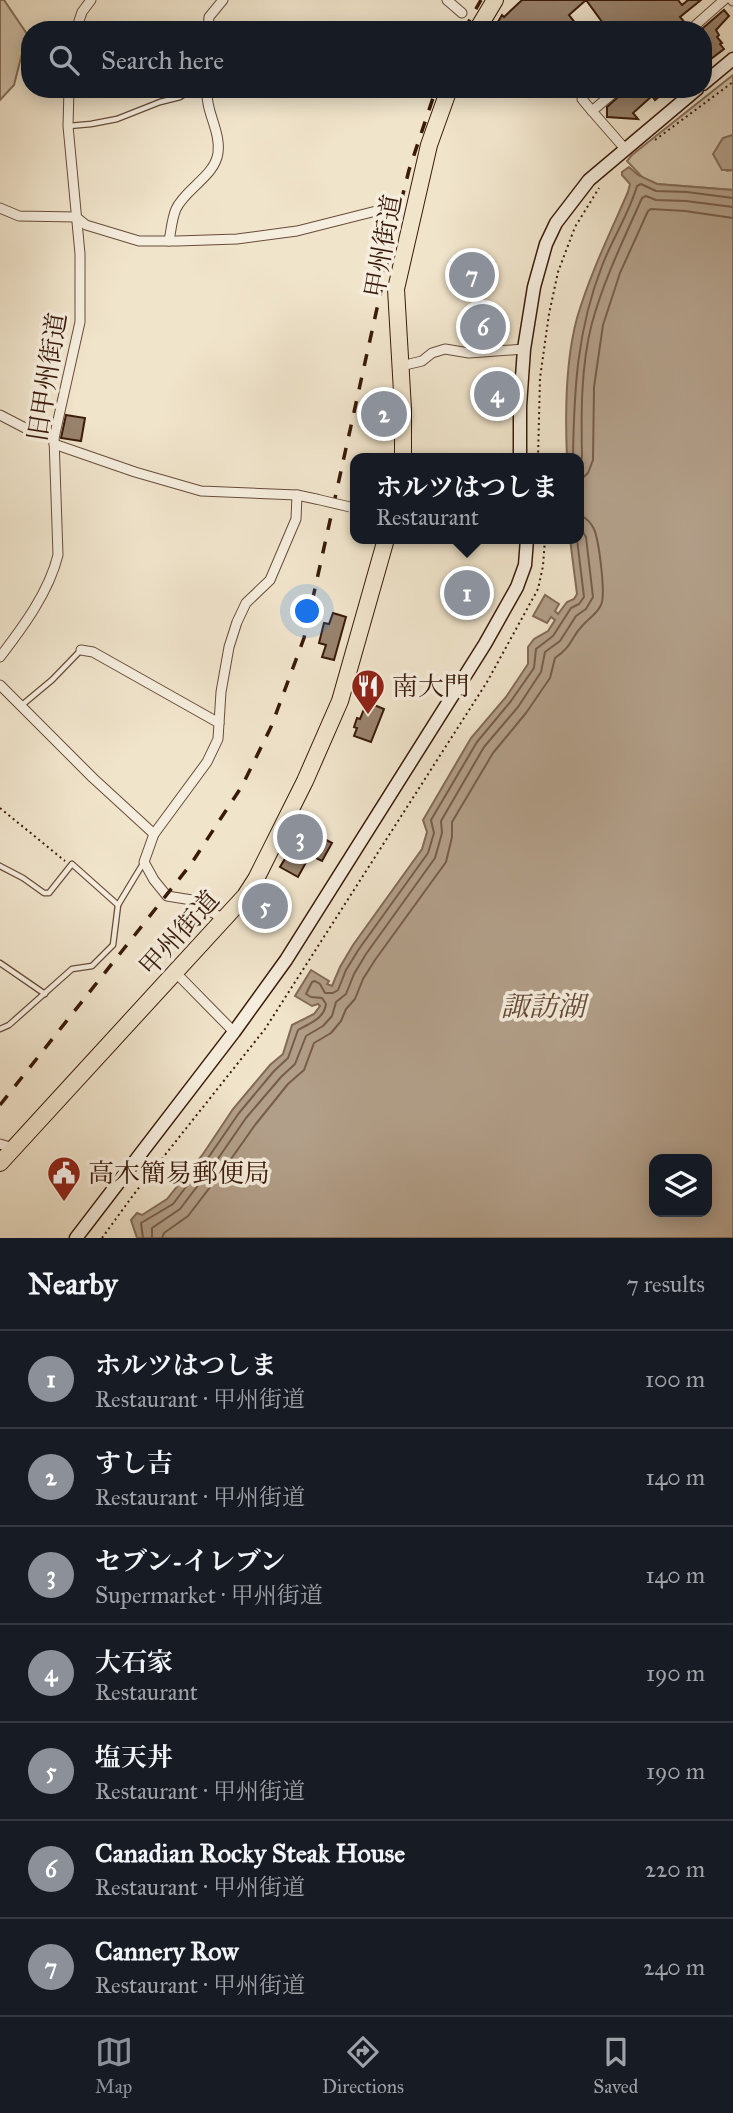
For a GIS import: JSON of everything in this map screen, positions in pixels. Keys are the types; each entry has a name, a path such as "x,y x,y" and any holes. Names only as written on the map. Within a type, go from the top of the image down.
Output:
{"highway":[{"path":"482,21 495,0"},
{"name":"甲州街道","path":"403,453 396,289 426,157 446,98"},
{"name":"甲州街道","path":"0,1163 7,1146 176,973 225,920 256,879 328,732 340,701 385,544"}],"street":[{"path":"79,21 91,0"},
{"path":"209,21 223,0"},
{"path":"447,0 462,13"},
{"path":"700,21 724,0"},
{"path":"712,76 733,59"},
{"name":"旧甲州街道","path":"0,657 34,608 55,568 58,555 54,441 80,322 80,254 68,126 69,98"},
{"path":"169,241 176,208 207,173 218,152 218,138 206,98"},
{"path":"592,111 607,98"},
{"path":"520,453 524,349 534,287 556,223 589,180 682,98"},
{"path":"582,99 626,150"},
{"path":"0,208 19,216 76,217 86,225 139,241 169,241 237,239 297,231 388,208"},
{"path":"401,366 422,361 432,353 445,349 469,353 524,349"},
{"path":"0,415 54,441 135,472 201,491 297,495 350,506"},
{"path":"225,920 192,900 167,896 144,862 154,834 207,762 218,739 221,692 237,622 246,603 270,580 296,519 297,495"},
{"path":"76,1238 286,960 485,644 517,587 525,565 527,544"},
{"path":"81,650 93,652 219,723"},
{"path":"0,685 93,778 154,834"},
{"path":"176,973 234,1032"}],"lane":[{"path":"68,126 117,119 176,98"},
{"path":"22,705 52,680 81,650"},
{"path":"0,1029 9,1026 72,970 92,966 113,945 118,905 144,862"},
{"path":"0,866 44,893 49,893 72,864 118,905"},
{"path":"0,963 45,994"}],"path":[{"path":"712,98 733,82"},
{"path":"653,142 712,98"},
{"path":"538,453 540,378 558,272 575,227 599,188"},
{"path":"102,1238 265,1029 487,682 538,589 545,544"},
{"path":"0,808 72,864"}],"shaded area":[{"path":"0,0 4,0 21,25 21,58 14,85 0,100"},
{"path":"733,75 733,135 723,138 716,150 727,171 733,170 733,190 657,184 643,178 627,161 704,98 712,98 712,92"}],"water":[{"path":"733,135 733,170 722,170 713,154 723,138"},
{"name":"諏訪湖","path":"629,167 638,175 657,184 733,190 733,1238 137,1238 131,1220 137,1213 142,1215 167,1199 203,1154 233,1109 270,1065 283,1054 292,1025 314,1014 320,1006 312,1006 295,996 311,970 329,981 327,984 332,986 353,945 422,849 427,832 423,820 471,738 506,697 528,664 528,647 534,639 548,631 555,620 551,617 547,623 533,616 545,595 559,604 555,611 558,614 577,594 571,544 584,544 584,453 567,453 568,370 573,335 582,302 630,184 622,175"}],"building":[{"path":"522,0 586,0 569,15 574,21 498,21 502,15 504,17"},
{"path":"586,0 678,0 682,5 688,0 701,0 680,17 683,21 601,21"},
{"path":"724,10 729,16 716,30 724,49 712,58 712,21"},
{"path":"617,98 650,98 633,113 638,119 607,117 607,107"},
{"path":"472,253 481,284 470,287 467,278 461,280 456,263 461,261 459,257"},
{"path":"481,318 490,320 491,343 484,343 483,338 474,339 475,323 482,323"},
{"path":"373,406 389,406 389,423 373,423"},
{"path":"66,415 85,418 81,441 61,438"},
{"path":"333,613 346,617 334,660 322,657 326,645 319,643 324,623 329,624"},
{"path":"367,702 384,709 371,742 354,736 357,718 360,719"},
{"path":"295,824 332,843 322,861 310,855 298,877 280,867 291,849 285,845"}],"railway":[{"path":"469,21 481,0"},
{"path":"0,1105 191,864 242,786 271,727 304,638 397,218 409,170 433,98"}],"place":[{"name":"Cannery Row","path":"472,275"},
{"name":"Canadian Rocky Steak House","path":"483,327"},
{"name":"大石家","path":"497,394"},
{"name":"すし吉","path":"384,414"},
{"name":"ホルツはつしま","path":"467,593"},
{"name":"南大門","path":"368,716"},
{"name":"セブン-イレブン","path":"300,837"},
{"name":"塩天丼","path":"265,906"},
{"name":"高木簡易郵便局","path":"64,1203"}]}
